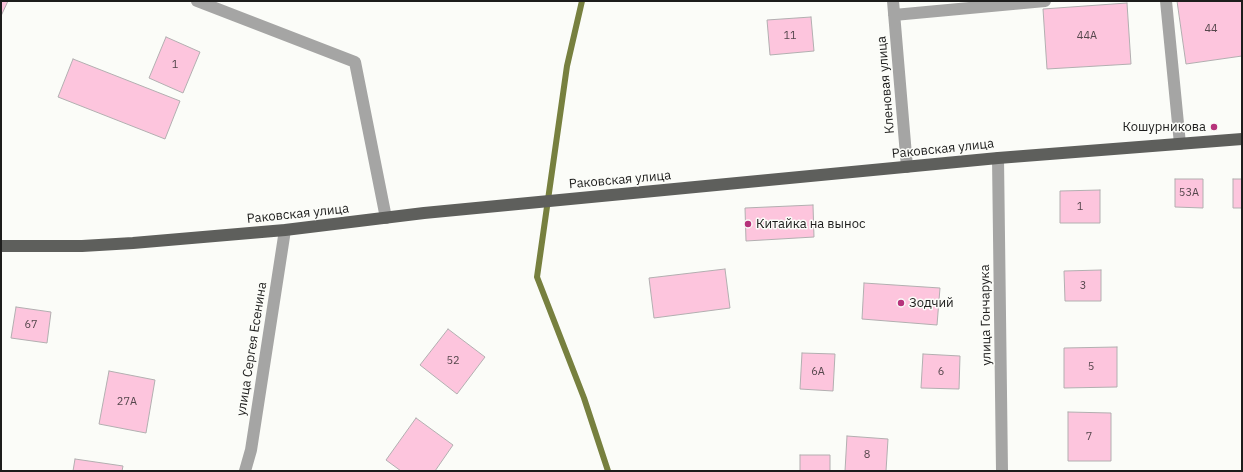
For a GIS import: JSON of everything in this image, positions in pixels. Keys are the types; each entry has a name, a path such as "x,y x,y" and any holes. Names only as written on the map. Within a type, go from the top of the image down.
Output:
{"main road":[{"name":"Раковская улица","path":"1,246 82,246 285,230 580,198 998,158 1242,139"}],"street":[{"path":"197,1 355,62 386,218"},
{"name":"Кленовая улица","path":"892,1 907,167"},
{"path":"894,15 1045,1"},
{"path":"1166,1 1180,144"},
{"name":"улица Гончарука","path":"998,158 1002,471"},
{"name":"улица Сергея Есенина","path":"245,471 251,450 285,230"}],"building":[{"path":"1,1 8,1 1,16"},
{"path":"1177,1 1242,1 1242,56 1186,64"},
{"path":"1127,3 1131,64 1047,69 1043,9"},
{"path":"811,17 814,51 770,55 767,20"},
{"path":"166,37 200,52 183,93 149,78"},
{"path":"73,59 180,101 165,139 58,97"},
{"path":"1175,179 1203,179 1203,208 1175,207"},
{"path":"1233,179 1242,179 1242,208 1233,208"},
{"path":"1100,190 1100,223 1060,223 1060,191"},
{"path":"813,205 814,237 746,241 745,208"},
{"path":"725,269 730,308 654,318 649,278"},
{"path":"1101,270 1101,301 1065,301 1064,271"},
{"name":"Зодчий","path":"864,283 940,288 937,325 862,319"},
{"path":"16,307 51,312 47,343 11,338"},
{"path":"448,329 485,357 457,394 420,365"},
{"path":"1117,347 1117,387 1064,388 1064,348"},
{"path":"802,353 835,354 833,391 800,389"},
{"path":"923,354 960,356 959,389 921,388"},
{"path":"109,371 155,380 146,433 99,424"},
{"path":"1068,412 1111,413 1111,461 1068,461"},
{"path":"416,418 453,445 435,471 401,471 386,460"},
{"path":"847,436 888,439 886,471 845,471"},
{"path":"800,455 830,455 830,471 800,471"},
{"path":"75,459 123,466 122,471 73,471"}],"waterway":[{"path":"582,1 567,66 537,277 584,398 608,471"}],"place":[{"name":"Кошурникова","path":"1214,127"},
{"name":"Китайка на вынос","path":"748,224"},
{"name":"Зодчий","path":"901,303"}]}
